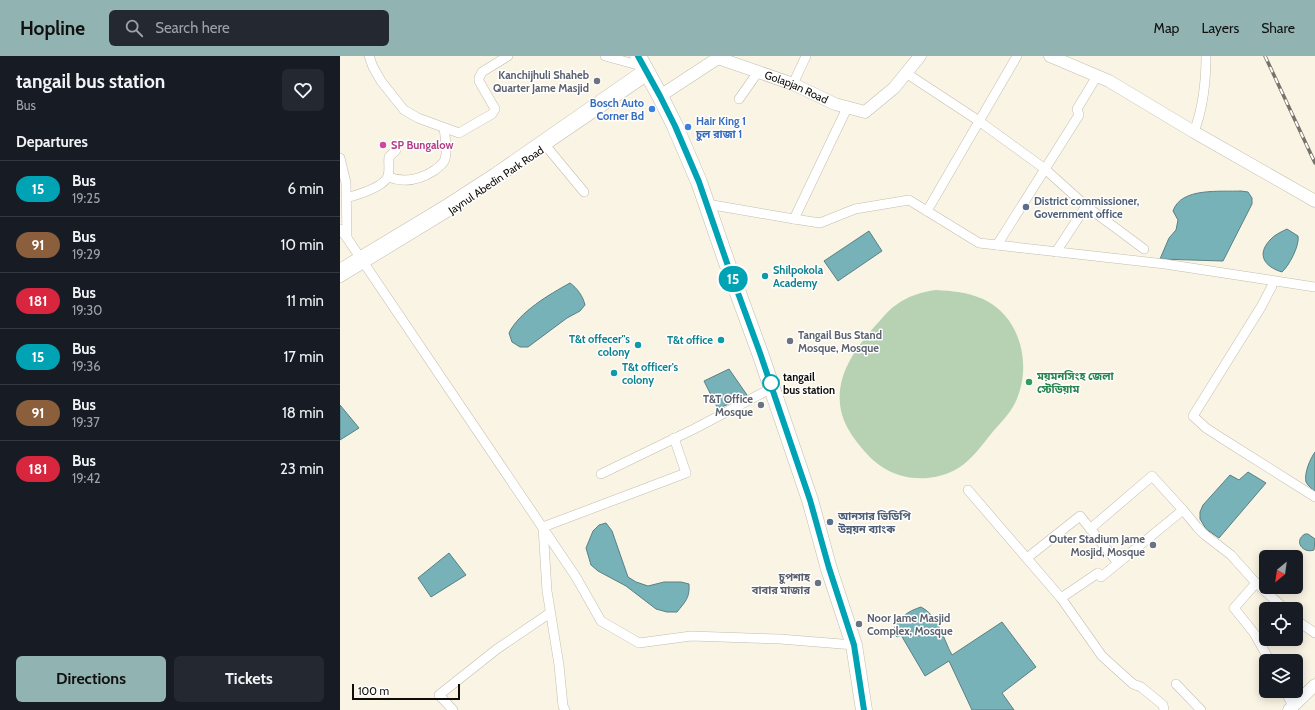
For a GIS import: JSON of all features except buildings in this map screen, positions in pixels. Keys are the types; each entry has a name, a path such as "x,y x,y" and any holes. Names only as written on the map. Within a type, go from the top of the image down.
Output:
{"highway":[{"path":"644,67 675,126 707,204 772,388 810,500 829,568 854,645 864,710"}],"street":[{"path":"369,56 381,81 404,110 418,118 459,133 492,114 495,109 479,81 479,78 482,72 508,56"},
{"path":"605,56 644,67"},
{"path":"793,84 806,56"},
{"name":"Golapjan Road","path":"660,96 718,58 793,84 835,104 865,112 894,88 920,56"},
{"path":"927,211 1017,56"},
{"path":"1194,132 1200,116 1206,78 1206,56"},
{"path":"1055,57 1109,81 1194,132 1315,201"},
{"name":"Jaynul Abedin Park Road","path":"340,278 361,259 629,85 644,67"},
{"path":"739,99 758,72"},
{"path":"906,73 979,121 1045,169 1086,206 1144,249"},
{"path":"997,245 1079,115 1077,109 1097,76"},
{"path":"794,219 847,108"},
{"name":"Jaynul Abedin Park Road","path":"340,268 361,259 450,211 546,146 592,110"},
{"path":"388,177 395,180 416,180 431,173 440,166 445,159 444,128"},
{"path":"546,146 584,192"},
{"path":"346,198 374,188 382,183 388,177 389,157 396,150"},
{"path":"340,158 346,183 347,238"},
{"path":"707,204 820,223 855,209 909,200 979,242 1165,264 1315,287"},
{"path":"1056,252 1086,206"},
{"path":"340,230 347,238 543,527 576,577 601,621 639,643 691,636 780,639 854,645"},
{"path":"1272,286 1261,307 1193,416 1206,428 1222,439 1315,497"},
{"path":"601,474 772,388"},
{"path":"543,527 686,473 674,438"},
{"path":"1090,529 1152,476 1197,527 1231,555 1256,583 1277,602"},
{"path":"968,490 1061,598 1102,656 1133,684 1141,687 1163,705 1164,710"},
{"path":"1061,598 1098,573 1101,577 1183,510"},
{"path":"1027,558 1080,516 1118,563"},
{"path":"543,527 547,591 559,665 563,706 565,710"},
{"path":"1256,583 1234,608 1254,633 1266,654"},
{"path":"453,710 439,695 497,650 550,613"},
{"path":"1303,625 1315,633"},
{"path":"1176,684 1202,710"},
{"path":"1287,698 1291,708 1315,685"}],"green space":[{"path":"936,290 965,293 983,299 996,307 1007,317 1015,330 1020,344 1023,359 1023,374 1020,389 1013,407 969,460 960,467 938,476 915,478 893,473 873,460 862,448 852,435 844,420 841,412 840,393 845,371 849,362 868,334 888,312 893,307 910,297 920,293"}],"water":[{"path":"1202,192 1248,192 1252,198 1252,204 1223,261 1160,259 1169,238 1176,230 1178,220 1173,211 1177,203 1192,194"},
{"path":"1287,229 1298,236 1298,240 1288,265 1282,272 1267,264 1263,255 1266,245 1272,238"},
{"path":"869,231 882,251 838,281 824,261"},
{"path":"570,283 583,298 585,305 580,311 567,318 528,347 520,347 512,342 509,333 520,318 536,304"},
{"path":"729,369 747,395 718,409 704,381"},
{"path":"340,405 359,428 340,440"},
{"path":"1315,452 1315,491 1306,482 1306,474 1311,458"},
{"path":"1248,472 1266,483 1219,538 1206,529 1200,519 1200,512 1203,505 1230,475 1239,480"},
{"path":"606,523 612,531 628,577 636,582 648,586 664,582 681,582 689,584 688,596 677,612 667,612 656,609 626,586 598,571 591,565 586,548 593,531 599,525"},
{"path":"1308,534 1315,539 1314,550 1306,550 1301,546 1301,537"},
{"path":"449,553 466,575 431,597 418,578"},
{"path":"921,607 932,616 940,628 952,655 1002,622 1036,667 1002,693 1014,710 972,710 949,661 925,676 901,635 897,637 893,633 903,616"}],"railway":[{"path":"1265,56 1315,163"}],"bus line":[{"name":"15","path":"638,56 675,126 699,182 784,422 800,474 810,500 829,568 854,645 864,710"}],"place":[{"name":"Kanchijhuli Shaheb Quarter Jame Masjid","path":"597,81"},
{"name":"Bosch Auto Corner Bd","path":"652,109"},
{"name":"Hair King 1 চুল রাজা 1","path":"688,127"},
{"name":"SP Bungalow","path":"383,145"},
{"name":"District commissioner, Government office","path":"1026,207"},
{"name":"Shilpokola Academy","path":"765,276"},
{"name":"T&t office","path":"721,340"},
{"name":"Tangail Bus Stand Mosque, Mosque","path":"790,341"},
{"name":"T&t offecer\"s colony","path":"638,345"},
{"name":"T&t officer's colony","path":"614,373"},
{"name":"ময়মনসিংহ জেলা স্টেডিয়াম","path":"1029,382"},
{"name":"tangail bus station","path":"771,383"},
{"name":"T&T Office Mosque","path":"761,405"},
{"name":"আনসার ভিডিপি উন্নয়ন ব্যাংক","path":"830,522"},
{"name":"Outer Stadium Jame Mosjid, Mosque","path":"1153,545"},
{"name":"চুপশাহ বাবার মাজার","path":"818,583"},
{"name":"Noor Jame Masjid Complex, Mosque","path":"859,624"}]}
